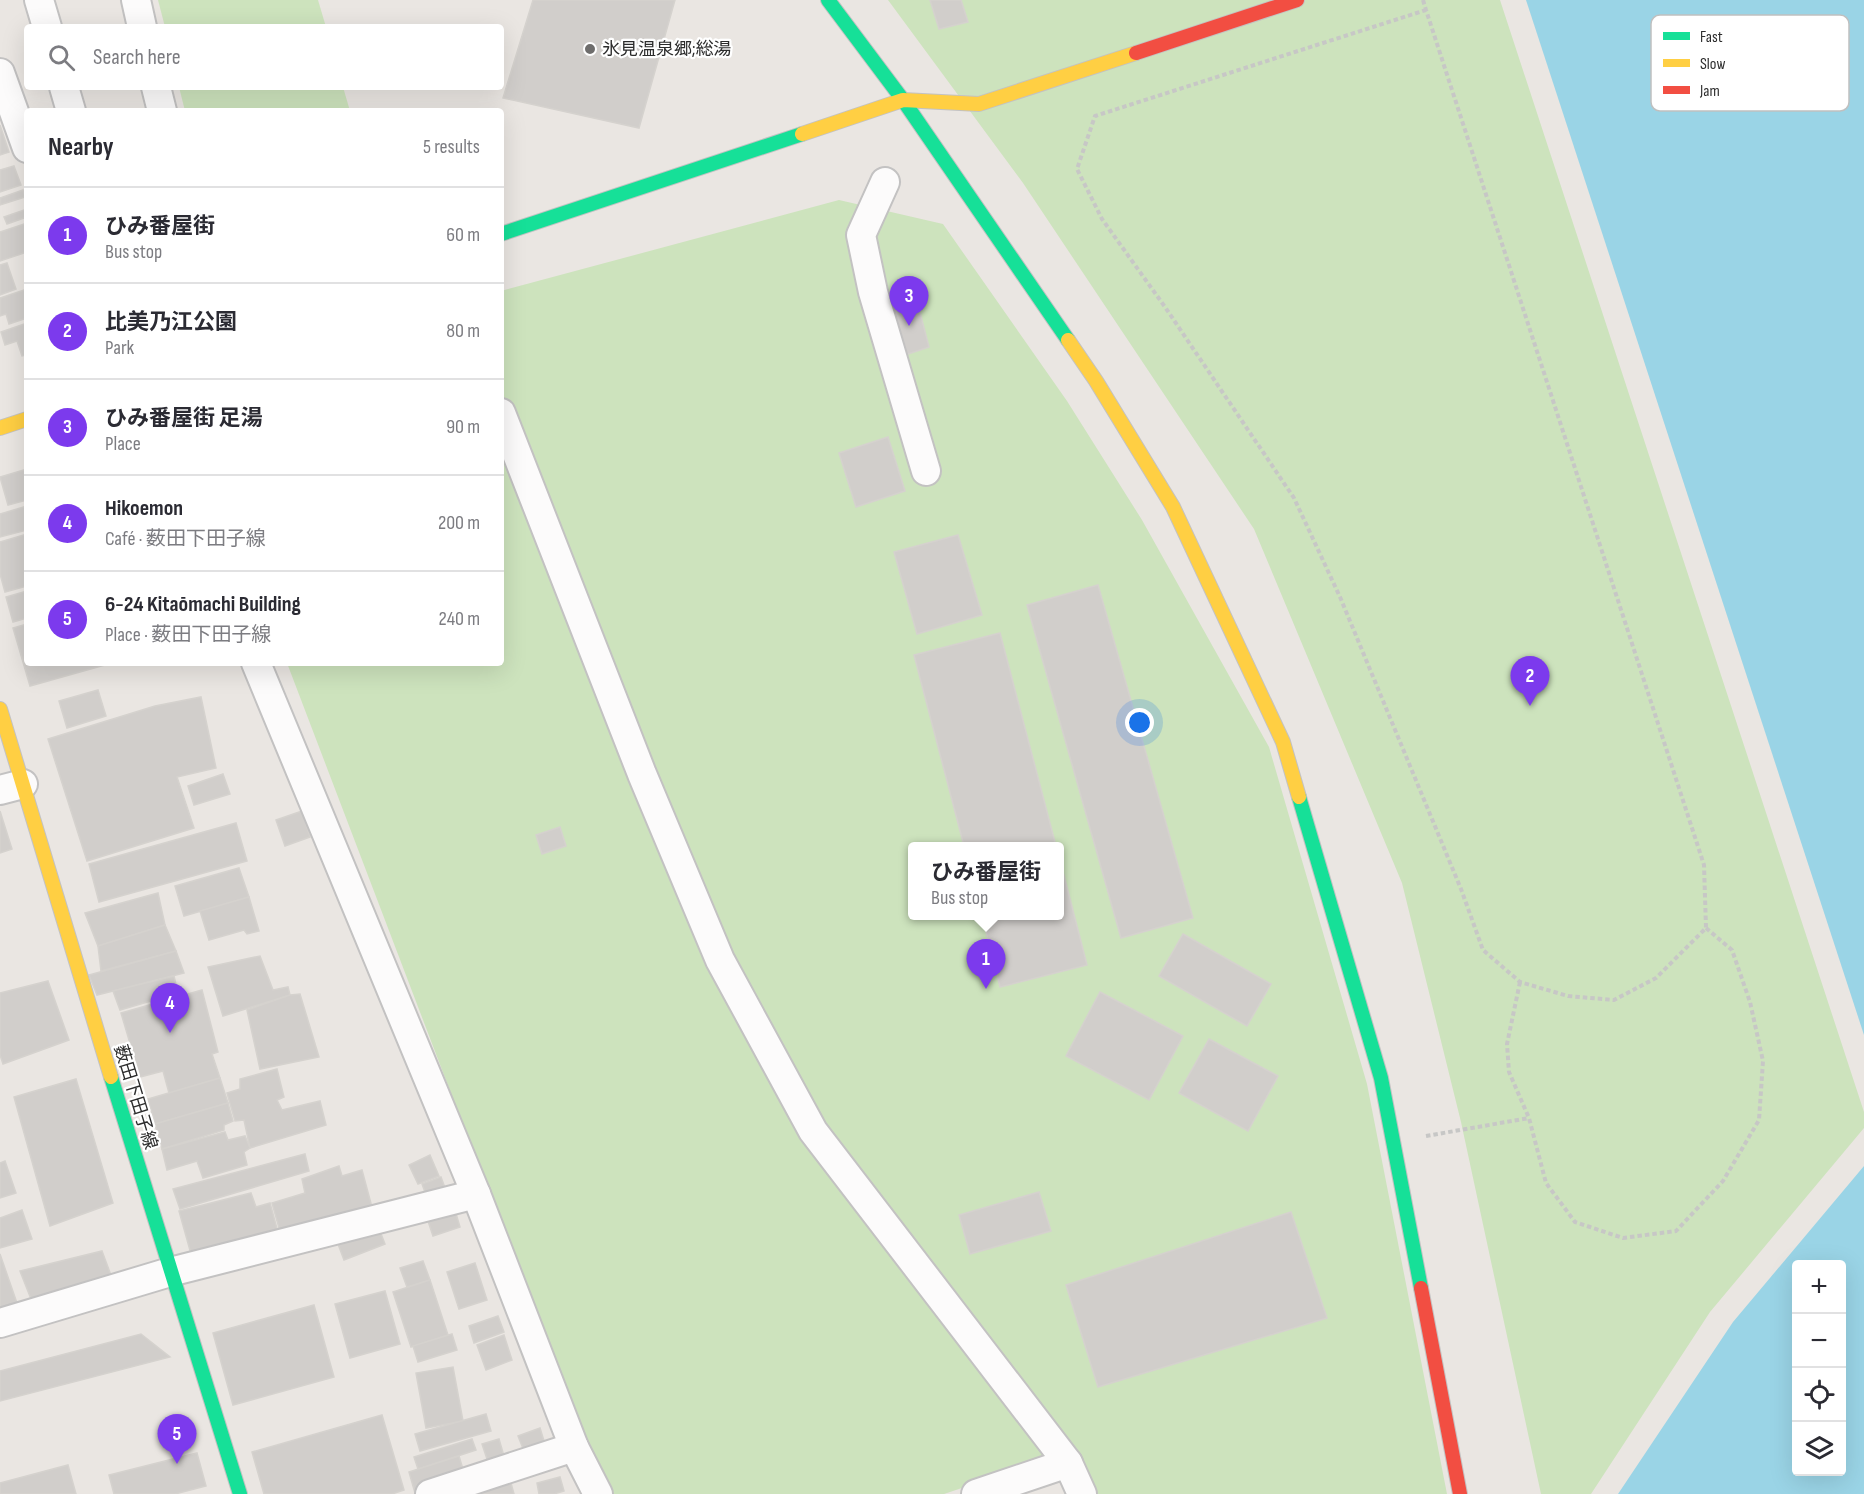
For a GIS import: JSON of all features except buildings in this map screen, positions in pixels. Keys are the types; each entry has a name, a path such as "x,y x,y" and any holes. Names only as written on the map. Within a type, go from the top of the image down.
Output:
{"street":[{"path":"39,0 45,24"},
{"path":"136,0 141,24"},
{"path":"828,0 903,100 1096,381 1173,507 1283,741 1381,1078 1460,1494"},
{"path":"504,233 903,100 979,104 1297,0"},
{"path":"0,73 24,140"},
{"path":"65,90 70,108"},
{"path":"157,90 161,108"},
{"path":"885,182 861,235 873,292 926,471"},
{"path":"0,428 24,421"},
{"path":"504,421 642,774 720,960 813,1131 1068,1463 1082,1494"},
{"path":"257,666 476,1194 574,1448 598,1494"},
{"name":"薮田下田子線","path":"0,709 11,787 170,1272 240,1494"},
{"path":"0,1323 170,1272 476,1194"},
{"path":"430,1494 574,1448"},
{"path":"976,1494 1068,1463"}],"path":[{"path":"1422,0 1426,10 1704,865 1706,928 1656,978 1614,1000 1568,996 1520,982 1483,950 1461,889 1340,597 1294,498 1165,307 1102,219 1077,169 1095,116 1426,10"},
{"path":"1520,982 1507,1044 1509,1072 1529,1118 1546,1183 1575,1222 1623,1238 1676,1231 1724,1181 1759,1120 1763,1061 1750,1002 1732,950 1706,928"},
{"path":"1393,1142 1529,1118"}],"green space":[{"path":"158,0 318,0 325,24 164,24"},
{"path":"888,0 1500,0 1864,1112 1864,1128 1710,1312 1591,1494 1541,1494 1461,1122 1402,883 1254,529 1023,183"},
{"path":"180,90 344,90 349,108 184,108"},
{"path":"839,200 943,224 1067,401 1142,520 1269,747 1367,1084 1447,1494 1096,1494 1076,1450 944,1494 609,1494 585,1445 288,666 504,666 504,290"}],"water":[{"path":"1526,0 1864,0 1864,1035"},
{"path":"1864,1166 1864,1494 1618,1494 1733,1322"}],"traffic: fast":[{"path":"828,0 903,100 1068,340"},
{"path":"504,233 802,134"},
{"path":"1299,797 1381,1078 1421,1288"},
{"path":"111,1077 240,1494"}],"traffic: slow":[{"path":"802,134 903,100 979,104 1136,53"},
{"path":"1068,340 1096,381 1173,507 1283,742 1299,797"},
{"path":"0,428 24,420"},
{"path":"0,709 111,1077"}],"traffic: jam":[{"path":"1136,53 1297,0"},
{"path":"1421,1288 1460,1494"}],"place":[{"name":"氷見温泉郷;総湯","path":"590,49"},
{"name":"ひみ番屋街 足湯","path":"909,326"},
{"name":"比美乃江公園","path":"1530,706"},
{"name":"ひみ番屋街","path":"986,989"},
{"name":"Hikoemon","path":"170,1033"},
{"name":"6-24 Kitaōmachi Building","path":"177,1464"}]}
